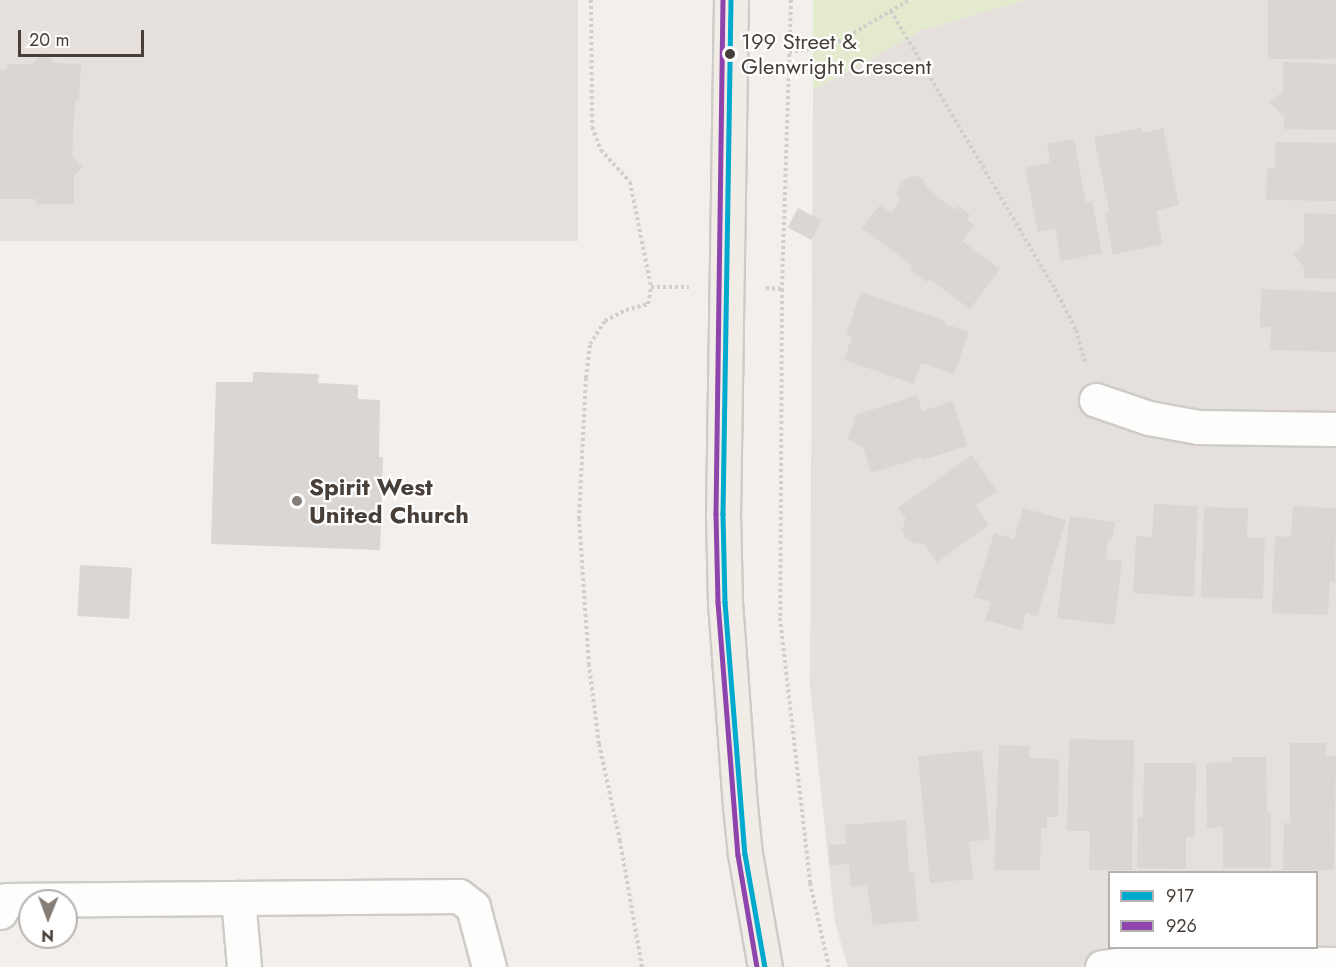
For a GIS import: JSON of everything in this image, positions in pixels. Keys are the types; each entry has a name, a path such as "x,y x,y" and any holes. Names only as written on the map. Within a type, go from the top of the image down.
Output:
{"main road":[{"path":"731,0 723,514 727,655 745,854 765,967"}],"street":[{"path":"1096,400 1149,418 1198,427 1336,429"},
{"path":"0,912 6,900 459,896 473,906 489,967"},
{"path":"238,898 244,967"},
{"path":"1102,967 1137,962 1336,964"}],"path":[{"path":"591,0 592,127 601,150 630,182 651,287 648,304 626,310 605,321 590,344 579,519 589,665 599,744 620,840 642,967"},
{"path":"791,0 782,289 780,618 810,883 829,967"},
{"path":"789,52 833,45 909,0"},
{"path":"891,11 1055,289 1076,330 1096,400"},
{"path":"651,287 782,289"}],"shaded area":[{"path":"0,0 578,0 578,241 0,241"},
{"path":"1026,0 1336,0 1336,967 848,967 835,923 810,687 813,90 922,30"}],"green space":[{"path":"813,0 1026,0 922,30 813,90"}],"building":[{"path":"1268,0 1336,0 1336,59 1268,59"},
{"path":"42,52 55,63 81,64 79,101 75,101 72,156 83,167 74,176 74,204 36,204 36,199 0,199 0,69 7,69 7,64 32,64"},
{"path":"1283,62 1336,64 1336,130 1284,129 1284,116 1269,103 1283,91"},
{"path":"1141,128 1142,133 1163,128 1179,205 1156,211 1163,244 1113,255 1105,212 1109,211 1094,137"},
{"path":"1074,139 1086,202 1092,201 1102,253 1061,261 1055,228 1038,232 1025,168 1050,162 1047,144"},
{"path":"1275,142 1336,143 1336,201 1266,200 1267,168 1275,168"},
{"path":"916,176 923,179 929,190 955,210 958,206 970,215 967,219 974,225 962,241 1000,269 970,309 929,279 927,282 910,270 913,266 862,228 880,205 891,213 900,200 897,193 900,184 908,177"},
{"path":"798,208 822,221 812,240 788,227"},
{"path":"1304,213 1336,214 1336,279 1304,278 1304,267 1293,254 1304,245"},
{"path":"1261,289 1336,292 1336,352 1270,350 1271,327 1260,327"},
{"path":"861,292 946,321 945,324 969,332 954,374 921,363 914,384 844,360 852,337 846,335"},
{"name":"Spirit West United Church","path":"253,372 319,374 318,383 358,385 358,399 380,400 379,457 383,457 380,550 211,544 216,382 253,382"},
{"path":"917,395 922,411 953,401 967,446 871,473 863,447 847,439 855,421 853,416"},
{"path":"972,455 997,491 976,506 989,525 937,562 923,543 916,544 905,538 902,529 906,519 898,508"},
{"path":"1154,504 1198,506 1194,597 1133,593 1136,536 1152,537"},
{"path":"1293,506 1336,508 1335,582 1330,581 1328,615 1272,613 1275,536 1291,537"},
{"path":"1204,507 1248,508 1247,538 1265,538 1263,599 1201,597"},
{"path":"1023,508 1066,520 1037,616 1026,613 1021,630 985,620 991,602 974,597 994,533 1014,539"},
{"path":"1070,516 1115,522 1112,540 1108,539 1106,559 1122,561 1114,625 1057,618"},
{"path":"80,565 132,568 129,619 77,616"},
{"path":"1069,739 1134,740 1132,870 1089,870 1090,831 1067,831"},
{"path":"1290,743 1326,743 1325,756 1336,756 1334,870 1283,870 1284,823 1290,823"},
{"path":"999,745 1030,746 1029,758 1059,759 1058,817 1047,817 1047,828 1041,828 1040,870 994,870"},
{"path":"982,750 990,839 969,842 973,879 930,883 918,756"},
{"path":"1232,757 1266,757 1267,813 1271,813 1271,868 1223,868 1223,827 1207,828 1206,763 1232,762"},
{"path":"1144,763 1196,763 1195,837 1186,837 1186,869 1137,868 1138,817 1143,817"},
{"path":"906,820 909,873 914,872 918,921 873,925 867,885 851,887 849,864 830,865 829,845 846,844 845,825"}],"transit line":[{"name":"926","path":"723,0 716,514 718,602 738,855 757,967"},
{"name":"917","path":"731,0 723,514 725,602 745,854 765,967"}],"place":[{"name":"199 Street & Glenwright Crescent","path":"730,54"},
{"name":"Spirit West United Church","path":"297,501"}]}
